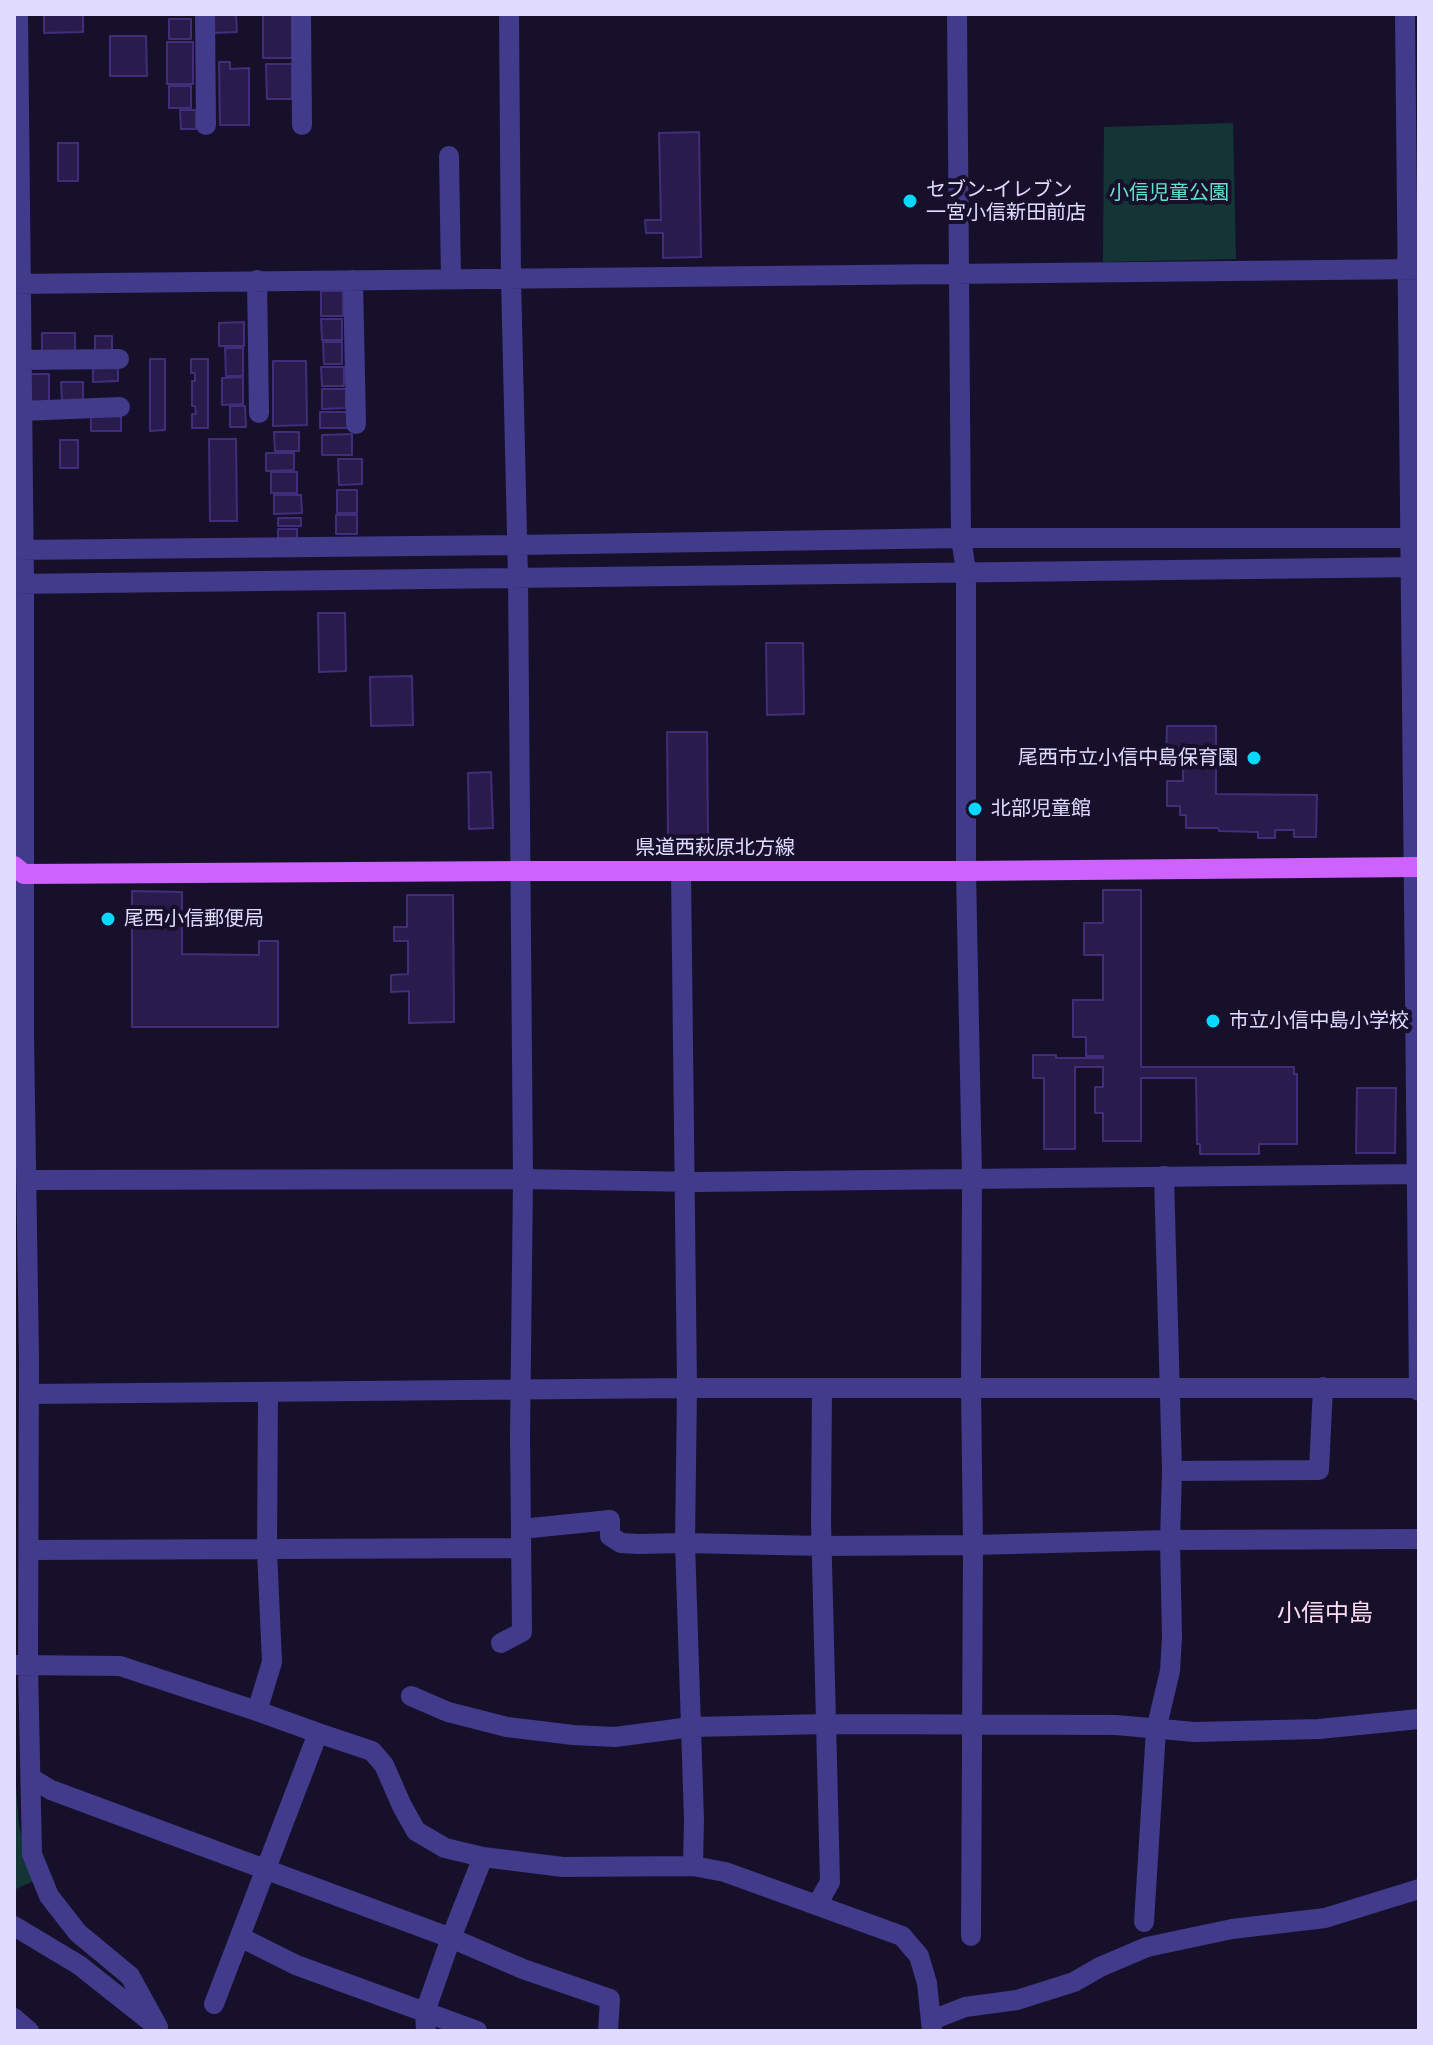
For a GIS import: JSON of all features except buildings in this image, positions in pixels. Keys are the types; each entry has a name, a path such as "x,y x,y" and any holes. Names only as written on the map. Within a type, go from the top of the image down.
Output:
{"main road":[{"name":"県道西萩原北方線","path":"19,870 681,872 1417,867"}],"street":[{"path":"18,14 17,284 22,411 19,1036 27,1180 21,1359 29,1394 22,1478 30,1550 21,1665 31,1778 32,1854 49,1896 78,1933 130,1976 160,2029"},
{"path":"205,14 206,125"},
{"path":"301,14 302,125"},
{"path":"501,1643 522,1632 523,1179 509,14"},
{"path":"957,14 961,538 966,571 966,871 972,1178 971,1936"},
{"path":"29,1394 687,1388 1419,1389 1413,269 1405,14"},
{"path":"449,156 451,278"},
{"path":"17,284 1413,269"},
{"path":"257,280 259,413"},
{"path":"353,280 356,424"},
{"path":"21,360 119,359"},
{"path":"22,411 120,407"},
{"path":"19,550 961,538 1415,538"},
{"path":"19,584 1415,567"},
{"path":"681,872 687,1388 685,1543 693,1866"},
{"path":"27,1180 523,1179 684,1182 1418,1174"},
{"path":"1144,1922 1156,1730 1170,1671 1172,1637 1172,1471 1164,1176"},
{"path":"1172,1471 1319,1470 1323,1387"},
{"path":"817,1905 830,1882 822,1546 822,1388"},
{"path":"257,1711 272,1662 267,1551 268,1392"},
{"path":"30,1550 267,1551 521,1538 610,1520 610,1536 621,1543 638,1544 822,1546 1419,1539"},
{"path":"21,1665 120,1666 372,1751 384,1765 416,1831 445,1848 483,1857 563,1867 693,1866 725,1872 902,1936 919,1956 927,1983 932,2025 965,2007 1017,2000 1074,1982 1147,1947 1232,1929 1325,1918 1419,1889"},
{"path":"411,1696 448,1712 507,1727 615,1737 691,1727 1116,1725 1195,1732 1319,1729 1419,1719"},
{"path":"214,2004 318,1733"},
{"path":"31,1778 51,1790 610,1999 608,2031"},
{"path":"425,2021 451,1938 483,1857"},
{"path":"14,1926 79,1965 160,2029"},
{"path":"240,1937 425,2021 477,2031"},
{"path":"14,2018 29,2031"}],"green space":[{"name":"小信児童公園","path":"1233,123 1236,259 1103,262 1104,127"},
{"path":"14,1786 19,1825 33,1881 14,1890"}],"place":[{"name":"セブン-イレブン 一宮小信新田前店","path":"910,201"},
{"name":"尾西市立小信中島保育園","path":"1254,758"},
{"name":"北部児童館","path":"975,809"},
{"name":"尾西小信郵便局","path":"108,919"},
{"name":"市立小信中島小学校","path":"1213,1021"}],"district":[{"name":"小信中島","path":"1325,1614"}]}
